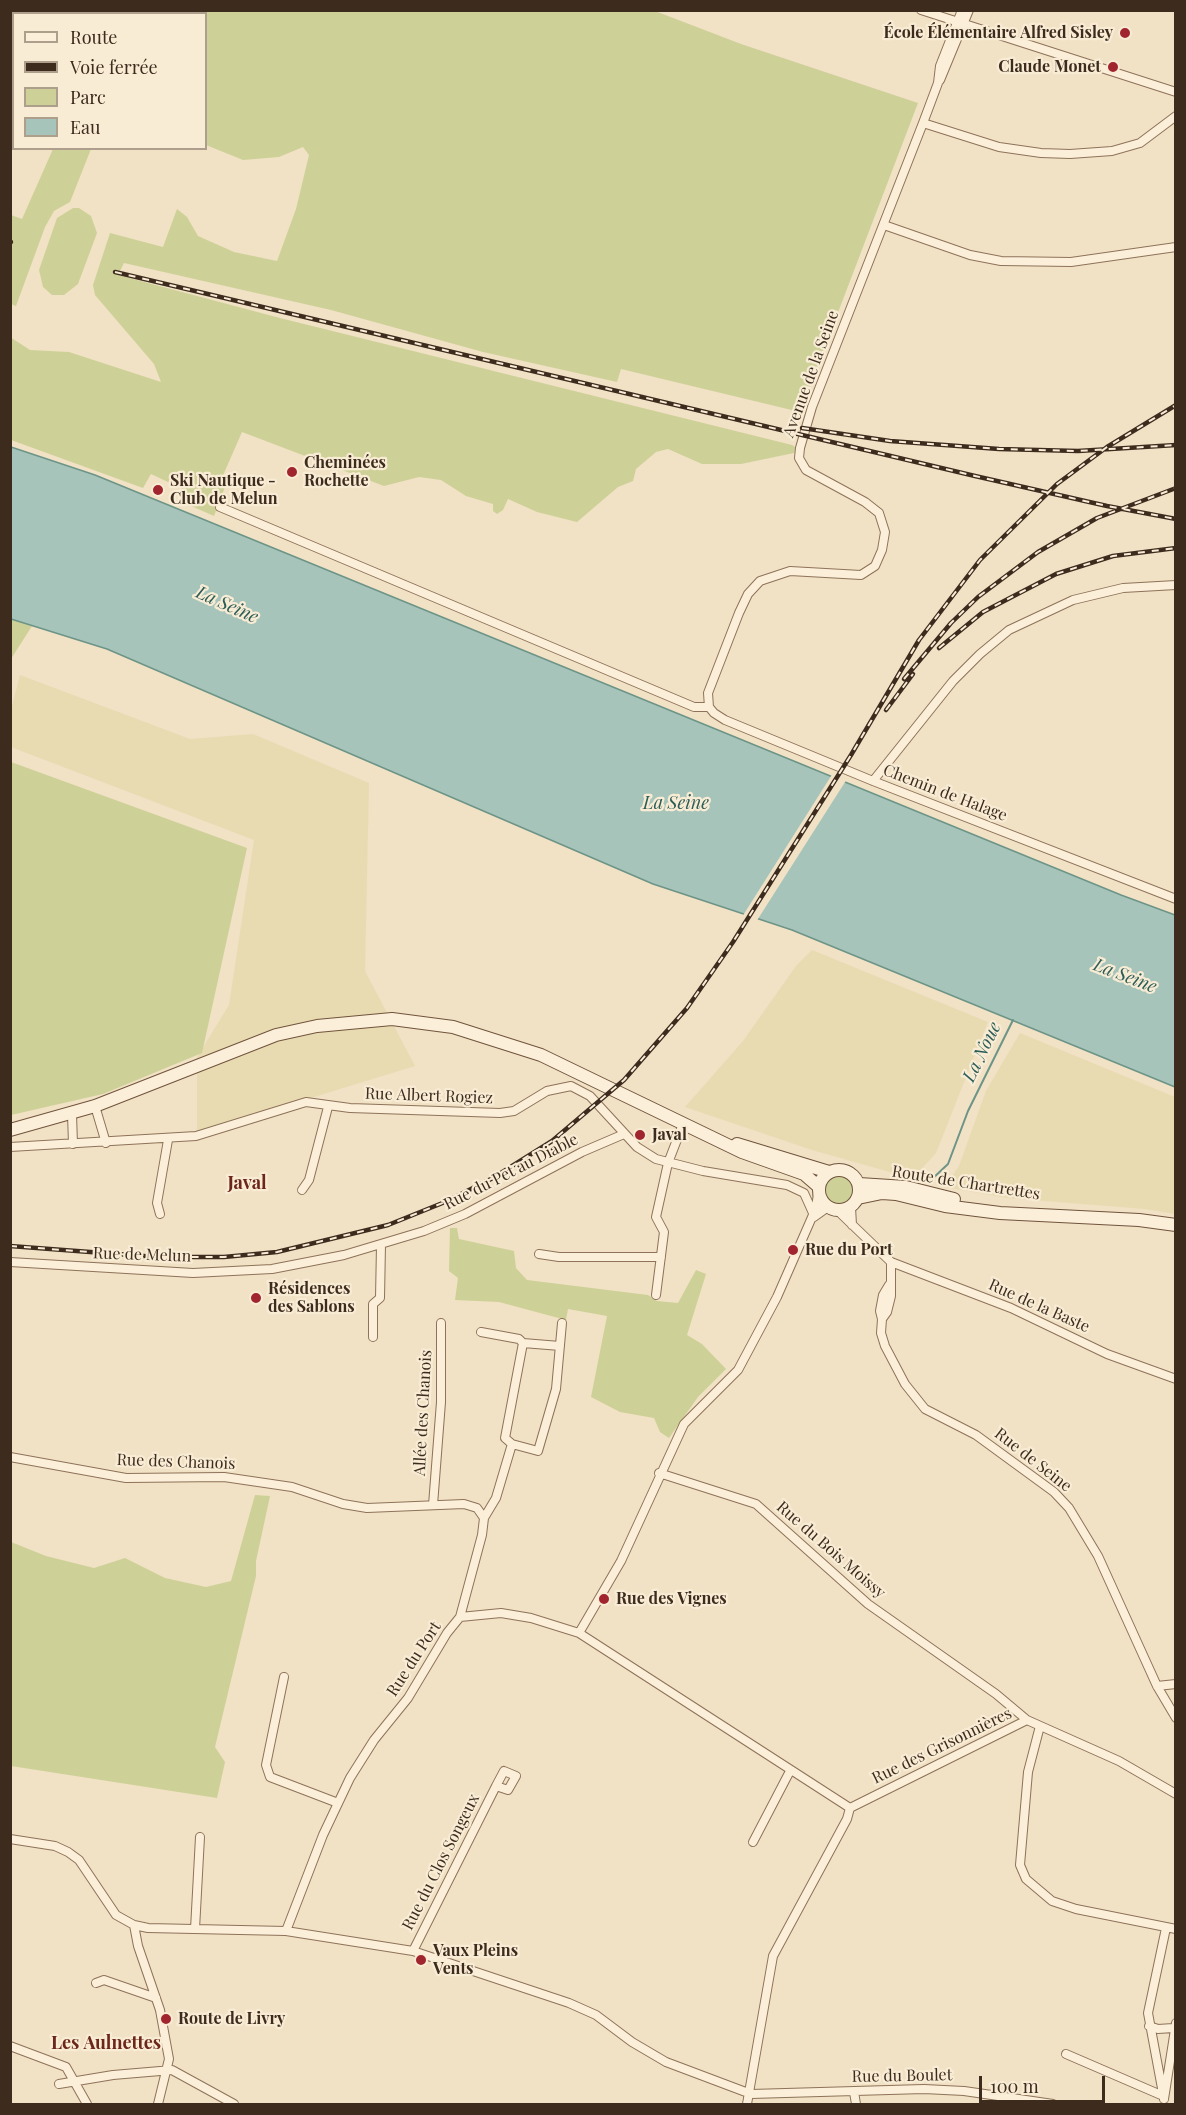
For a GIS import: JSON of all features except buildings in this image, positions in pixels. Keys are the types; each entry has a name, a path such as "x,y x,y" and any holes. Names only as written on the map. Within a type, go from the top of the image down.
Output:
{"main road":[{"path":"10,1130 95,1106 276,1035 317,1026 392,1019 453,1027 494,1038 550,1059 721,1142 757,1158 804,1174 833,1209 854,1203 859,1184 846,1171 829,1172 760,1149 721,1142"},
{"path":"819,1190 829,1172"},
{"name":"Route de Chartrettes","path":"859,1184 906,1187 942,1197 1068,1216"},
{"name":"Route de Chartrettes","path":"854,1203 882,1193 896,1194 945,1206 1000,1213 1176,1225"}],"street":[{"path":"921,10 1176,92"},
{"name":"Avenue de la Seine","path":"710,706 708,693 738,613 747,594 760,581 790,571 861,575 875,566 882,550 885,532 879,513 865,502 809,473 799,458 801,439 938,83 947,68 961,23 962,10"},
{"name":"Avenue de la Seine","path":"961,23 969,10"},
{"path":"923,123 999,147 1070,154 1112,151 1140,142 1176,116"},
{"path":"884,225 970,255 1009,262 1071,262 1176,247"},
{"path":"220,507 694,707 710,706"},
{"path":"873,781 953,681 1009,630 1073,600 1123,588 1176,585"},
{"name":"Chemin de Halage","path":"710,706 714,713 725,720 873,781 1176,899"},
{"name":"Rue Albert Rogiez","path":"10,1147 168,1140 196,1136 306,1102 328,1107 500,1113 514,1111 547,1090 571,1086 590,1096 624,1134 649,1155 668,1163 787,1185 804,1192 812,1216"},
{"path":"95,1106 106,1143"},
{"path":"302,1190 309,1180 328,1107"},
{"path":"72,1114 73,1144"},
{"path":"656,1295 664,1232 657,1217 671,1152 683,1124"},
{"name":"Rue du Pet au Diable","path":"272,1269 381,1245 465,1214 582,1152 624,1134"},
{"path":"159,1215 157,1203 168,1140"},
{"path":"747,2104 751,2094 773,1956 847,1819 850,1808 579,1633 621,1561 659,1473 684,1424 738,1370 777,1297 812,1216 819,1190"},
{"path":"852,1225 854,1203"},
{"path":"812,1216 833,1209 891,1262"},
{"path":"373,1337 373,1304 380,1298 381,1245"},
{"path":"539,1254 559,1257 661,1257"},
{"name":"Rue de Melun","path":"10,1262 156,1272 272,1269"},
{"name":"Rue de Seine","path":"891,1262 892,1272 889,1286 883,1295 880,1311 881,1333 885,1346 905,1384 922,1407 976,1435 1054,1492 1069,1508 1098,1556 1157,1686 1176,1718"},
{"name":"Rue de la Baste","path":"891,1262 1011,1308 1107,1354 1176,1379"},
{"name":"Allée des Chanois","path":"433,1505 441,1413 441,1323"},
{"path":"523,1343 505,1438 512,1444 538,1451 556,1389 562,1323"},
{"path":"481,1332 519,1339 523,1343 560,1346"},
{"path":"460,1617 484,1518 496,1498 512,1444"},
{"name":"Rue des Chanois","path":"10,1457 126,1478 235,1479 292,1487 343,1504 367,1508 464,1504 477,1508 484,1518"},
{"name":"Rue du Bois Moissy","path":"659,1473 756,1504 868,1604 996,1694 1027,1720"},
{"name":"Rue du Port","path":"286,1931 338,1803 374,1740 408,1698 447,1633 460,1617 501,1613 531,1618 579,1633"},
{"path":"284,1677 266,1765 270,1777 338,1803"},
{"path":"1157,1686 1176,1684"},
{"name":"Rue des Grisonnières","path":"850,1808 1027,1720 1119,1761 1176,1794"},
{"path":"1040,1726 1028,1772 1020,1865 1026,1879 1052,1901 1076,1910 1176,1929"},
{"path":"753,1842 790,1771"},
{"name":"Rue du Clos Songeux","path":"413,1951 496,1786"},
{"path":"195,1929 200,1837"},
{"path":"10,1839 55,1846 68,1852 79,1860 116,1915 134,1925 286,1931 413,1951 569,2003 596,2015 632,2042 666,2062 751,2094"},
{"path":"134,1925 156,1998 169,2059 158,2104"},
{"path":"1163,2099 1148,2013 1166,1928"},
{"path":"96,1983 104,1980 156,1998"},
{"path":"1149,2026 1158,2029 1174,2025 1163,2099"},
{"path":"10,2046 66,2067 87,2104"},
{"path":"1066,2054 1163,2099"},
{"path":"59,2084 75,2080 172,2070 234,2104"},
{"name":"Rue du Boulet","path":"751,2094 924,2088 964,2091 1053,2104"},
{"path":"854,2092 856,2104"}],"shaded area":[{"path":"20,675 190,739 253,734 369,783 365,971 415,1066 197,1133 197,1057 229,1005 254,840 11,747 11,710"},
{"path":"812,950 988,1022 936,1153 916,1175 904,1176 812,1150 685,1107 743,1041 796,966"},
{"path":"1020,1033 1175,1097 1175,1214 1144,1209 1008,1198 944,1187 959,1166 986,1091"}],"green space":[{"path":"655,11 741,44 918,103 800,412 621,369 617,382 483,352 331,310 124,263 118,275 280,318 792,445 796,448 794,453 741,464 702,464 668,449 656,452 636,469 633,481 618,487 577,522 537,512 508,499 503,510 497,514 493,511 493,504 466,496 441,480 419,477 384,486 242,432 221,480 225,487 214,516 182,502 187,491 151,474 143,488 11,440 10,337 30,350 69,352 161,382 154,364 95,295 93,285 110,233 163,247 177,209 187,217 198,236 234,252 277,261 296,209 309,155 303,147 279,157 243,160 207,145 207,12 158,12"},
{"path":"53,150 91,150 70,202 54,211 45,227 16,306 11,304 11,215 22,219"},
{"path":"73,208 79,208 91,216 97,233 78,284 64,295 52,295 43,287 39,270 57,218"},
{"path":"11,619 32,626 11,659"},
{"path":"11,762 247,848 202,1053 103,1094 11,1115"},
{"path":"840,1175 851,1179 855,1190 851,1201 840,1205 829,1201 825,1190 829,1179"},
{"path":"450,1228 457,1228 459,1239 514,1251 516,1268 527,1280 648,1295 657,1301 678,1303 696,1270 706,1274 687,1335 702,1344 726,1369 698,1397 669,1438 660,1432 654,1418 620,1412 591,1397 607,1316 568,1309 566,1320 499,1302 455,1300 458,1278 449,1271"},
{"path":"255,1495 270,1496 256,1561 256,1576 215,1747 225,1762 217,1798 11,1766 11,1542 46,1556 94,1568 125,1558 165,1578 206,1587 231,1581"}],"water":[{"name":"La Seine","path":"11,447 95,475 1121,895 1175,915 1175,1087 792,930 653,884 107,649 11,619"}],"pier":[{"path":"833,773 847,779 756,922 742,917"}],"waterway":[{"name":"La Noue","path":"930,1181 948,1164 968,1111 1013,1020"}],"railway":[{"path":"115,272 975,476 1176,519"},
{"path":"10,1246 157,1257 224,1257 277,1252 388,1225 445,1202 493,1178 552,1141 624,1080 687,1008 733,942 851,755 919,640 980,560 1057,484 1107,447 1176,405"},
{"path":"802,428 890,441 999,449 1078,451 1176,445"},
{"path":"904,679 951,623 978,597 1038,552 1097,518 1176,488"},
{"path":"939,648 983,612 1056,574 1113,556 1176,548"},
{"path":"886,710 913,674"}],"place":[{"name":"École Élémentaire Alfred Sisley","path":"1125,33"},
{"name":"Claude Monet","path":"1113,67"},
{"name":"Cheminées Rochette","path":"292,472"},
{"name":"Ski Nautique - Club de Melun","path":"158,490"},
{"name":"Javal","path":"640,1135"},
{"name":"Rue du Port","path":"793,1250"},
{"name":"Résidences des Sablons","path":"256,1298"},
{"name":"Rue des Vignes","path":"604,1599"},
{"name":"Vaux Pleins Vents","path":"421,1960"},
{"name":"Route de Livry","path":"166,2019"}],"district":[{"name":"Javal","path":"247,1183"},
{"name":"Les Aulnettes","path":"106,2043"}]}
